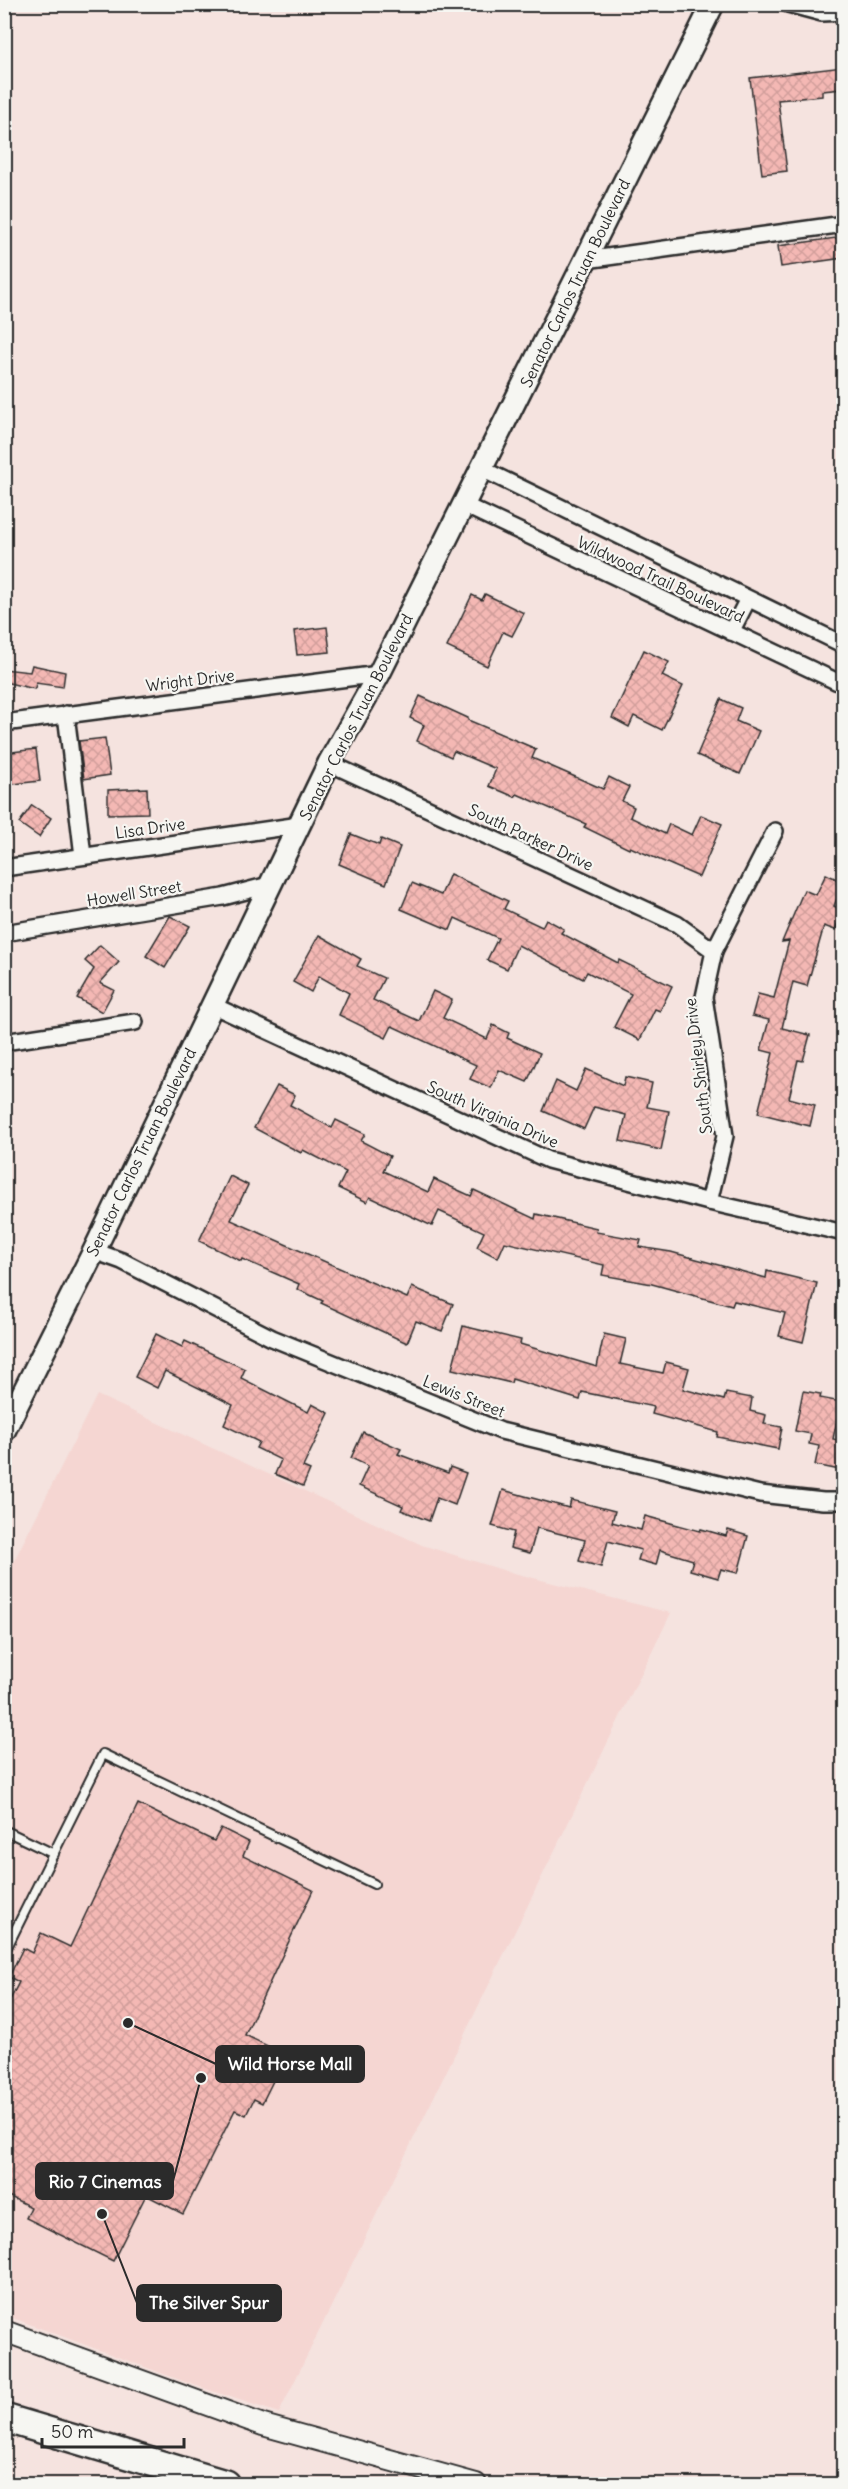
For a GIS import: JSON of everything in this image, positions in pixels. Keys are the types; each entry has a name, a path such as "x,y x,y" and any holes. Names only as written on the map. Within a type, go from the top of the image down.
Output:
{"highway":[{"path":"4,2418 225,2484"}],"main road":[{"name":"Senator Carlos Truan Boulevard","path":"4,1431 94,1251 329,763 380,674 713,4"}],"street":[{"path":"788,4 822,13 843,12"},
{"path":"586,260 843,224"},
{"name":"Wildwood Trail Boulevard","path":"482,469 843,645"},
{"name":"Wildwood Trail Boulevard","path":"464,505 843,685"},
{"path":"731,632 748,599"},
{"name":"Wright Drive","path":"4,723 380,674"},
{"path":"66,714 83,856"},
{"name":"South Parker Drive","path":"329,763 677,924 714,951"},
{"name":"Lisa Drive","path":"4,868 300,825"},
{"name":"South Shirley Drive","path":"709,1202 725,1136 704,997 714,951 775,831"},
{"name":"Howell Street","path":"4,933 223,897 270,885"},
{"name":"South Virginia Drive","path":"212,1005 548,1160 709,1202 843,1233"},
{"path":"4,1042 135,1022"},
{"name":"Lewis Street","path":"94,1251 122,1261 272,1338 501,1431 760,1494 843,1501"},
{"path":"4,2331 263,2425 476,2484"}],"lane":[{"path":"4,1953 103,1754 374,1884"},
{"path":"4,1830 54,1854"}],"shaded area":[{"path":"97,1395 422,1545 506,1571 671,1613 279,2413 188,2383 5,2315 4,1581"}],"building":[{"path":"843,67 843,89 822,91 822,96 778,100 787,171 762,174 750,78"},
{"path":"843,237 843,258 781,267 778,246"},
{"path":"485,594 524,613 512,636 503,632 487,666 447,647 472,595 482,600"},
{"path":"327,627 330,652 297,655 294,631"},
{"path":"644,650 669,662 662,676 683,686 662,730 634,716 629,727 612,718"},
{"path":"32,665 65,672 63,687 36,683 35,689 4,682 4,669 30,672"},
{"path":"420,696 468,720 536,749 532,758 603,789 609,777 629,787 622,801 634,807 630,817 665,834 669,824 692,835 701,815 722,824 699,877 630,847 629,849 584,827 586,824 517,794 515,797 489,786 496,769 454,751 451,757 417,741 424,725 410,718"},
{"path":"721,699 741,708 736,721 759,731 740,774 697,755"},
{"path":"105,738 110,775 84,779 79,741"},
{"path":"36,749 40,781 4,785 4,753"},
{"path":"147,788 148,813 108,814 108,790"},
{"path":"32,805 51,818 39,837 19,823"},
{"path":"351,834 379,845 381,839 400,847 386,884 339,864"},
{"path":"450,874 508,901 504,909 542,927 546,919 564,929 561,933 618,963 619,960 672,986 660,1011 655,1009 640,1040 614,1027 631,994 587,972 583,979 518,945 507,969 487,960 498,938 455,918 450,930 401,909 412,883 441,895"},
{"path":"826,874 843,882 834,906 843,910 835,930 824,926 807,986 793,982 782,1028 810,1035 803,1061 798,1060 789,1098 815,1105 810,1126 758,1113 773,1053 761,1050 769,1020 752,1016 758,994 774,998 789,941 782,942 804,890 816,895"},
{"path":"170,916 190,926 165,968 146,956"},
{"path":"319,935 361,959 357,966 384,978 373,1000 419,1021 433,991 452,1000 443,1018 487,1039 493,1025 509,1033 507,1038 540,1053 527,1082 499,1070 491,1088 470,1079 476,1065 392,1026 386,1038 339,1015 349,993 319,976 311,992 293,982"},
{"path":"100,945 119,962 100,983 114,990 102,1012 77,998 94,969 85,961"},
{"path":"586,1069 623,1086 625,1077 652,1083 647,1107 669,1111 661,1150 620,1141 626,1115 594,1107 584,1129 543,1111 556,1081 576,1091"},
{"path":"277,1086 295,1095 290,1105 332,1128 336,1120 365,1134 361,1141 390,1156 383,1171 428,1192 434,1179 471,1196 474,1190 535,1219 536,1214 597,1228 596,1232 641,1240 639,1247 671,1252 766,1278 767,1271 817,1283 803,1342 779,1336 785,1313 734,1301 732,1306 652,1284 602,1275 604,1265 505,1242 498,1258 477,1247 484,1232 439,1211 432,1226 370,1197 367,1202 338,1188 346,1172 303,1150 301,1153 254,1128"},
{"path":"230,1176 248,1185 231,1220 407,1298 412,1287 453,1304 442,1331 416,1321 407,1343 321,1303 323,1301 297,1289 299,1284 199,1241"},
{"path":"463,1326 521,1340 520,1344 597,1367 604,1334 626,1339 620,1364 663,1373 666,1362 689,1368 683,1389 724,1400 726,1393 752,1398 750,1411 766,1415 764,1424 782,1427 778,1449 717,1437 718,1432 652,1414 654,1407 582,1392 580,1400 512,1379 511,1383 452,1369"},
{"path":"156,1334 182,1347 185,1341 245,1369 241,1378 308,1412 312,1404 329,1413 303,1467 310,1470 303,1486 275,1474 281,1460 256,1448 259,1442 224,1425 233,1405 165,1371 157,1388 135,1377"},
{"path":"803,1391 821,1394 820,1398 841,1402 833,1439 843,1441 840,1470 815,1465 819,1446 809,1444 811,1434 795,1431"},
{"path":"363,1432 401,1449 398,1454 448,1473 450,1467 466,1473 455,1505 437,1498 429,1521 401,1510 403,1506 359,1486 368,1466 351,1458"},
{"path":"503,1490 569,1508 571,1500 615,1511 612,1522 641,1530 645,1516 700,1531 701,1529 726,1536 728,1530 748,1536 738,1573 721,1569 718,1578 690,1570 693,1560 660,1550 656,1565 638,1560 641,1550 608,1541 601,1567 579,1561 585,1540 537,1528 530,1553 510,1548 514,1532 492,1526"},
{"path":"138,1804 214,1841 221,1828 249,1842 243,1856 313,1890 245,2035 274,2049 263,2072 273,2081 262,2103 254,2099 246,2115 235,2110 183,2214 146,2195 113,2261 26,2218 31,2207 4,2194 4,2150 11,2136 4,2133 4,2012 19,1982 9,1977 23,1948 32,1953 41,1933 70,1947"}],"place":[{"name":"Wild Horse Mall","path":"128,2023"},
{"name":"Rio 7 Cinemas","path":"201,2078"},
{"name":"The Silver Spur","path":"102,2214"}]}
